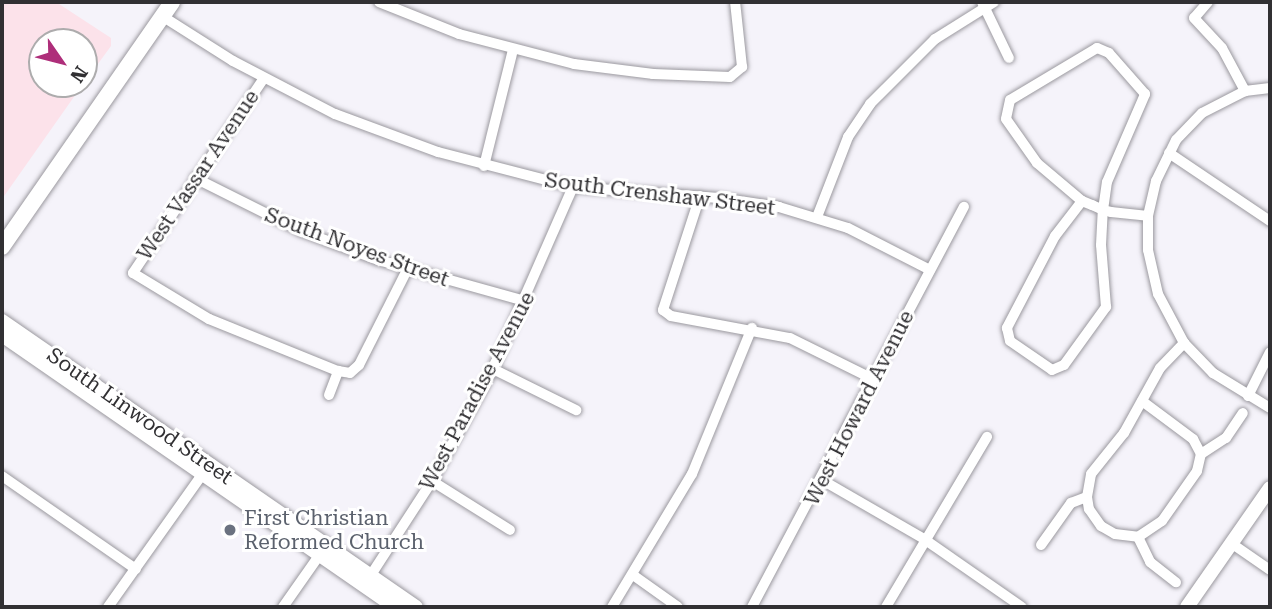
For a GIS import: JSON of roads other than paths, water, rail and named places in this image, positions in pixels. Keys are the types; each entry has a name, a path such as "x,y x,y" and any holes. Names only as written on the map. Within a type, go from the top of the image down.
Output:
{"main road":[{"path":"2,247 172,2"}],"street":[{"path":"379,2 419,20 513,50 653,74 738,74 742,67 735,2"},
{"path":"1208,2 1194,18 1222,48 1245,91"},
{"path":"817,217 848,137 870,104 935,39 987,4 1009,58"},
{"name":"South Crenshaw Street","path":"162,16 264,78 346,118 484,166 573,187 700,196 817,217 876,240 930,270"},
{"path":"1082,201 1055,236 1007,328 1010,341 1052,370 1064,365 1106,307 1103,210 1117,153 1146,94 1109,53 1097,48 1010,100 1006,107 1006,119 1026,153 1082,201 1103,210 1148,216"},
{"path":"484,166 513,50"},
{"name":"West Vassar Avenue","path":"264,78 133,273 209,318 338,371"},
{"path":"1270,88 1245,91 1202,113 1169,153 1156,181 1148,216 1152,275 1165,313 1184,343 1213,373 1270,408"},
{"path":"1169,153 1270,220"},
{"name":"South Noyes Street","path":"195,178 301,231 407,270 525,301"},
{"name":"West Paradise Avenue","path":"367,581 432,481 494,369 573,187"},
{"path":"700,196 663,310 671,316 752,328 831,355 873,379"},
{"name":"West Howard Avenue","path":"752,607 822,480 964,207"},
{"path":"329,395 338,371 350,373 359,365 407,270"},
{"name":"South Linwood Street","path":"2,321 206,469"},
{"path":"612,607 633,575 709,439 752,328"},
{"name":"South Linwood Street","path":"2,335 324,550 367,581 395,607"},
{"path":"1142,401 1193,439 1201,454 1197,471 1162,521 1138,537 1115,534 1101,526 1089,509 1087,497 1091,474 1124,433 1160,368 1184,343"},
{"path":"1248,396 1270,352"},
{"path":"494,369 576,410"},
{"path":"1201,454 1226,438 1243,413"},
{"path":"886,607 924,538 987,437"},
{"path":"108,607 206,469"},
{"path":"2,476 135,569"},
{"path":"822,480 924,538 1022,607"},
{"path":"432,481 510,530"},
{"path":"1187,607 1270,488"},
{"path":"1041,545 1071,503 1087,497"},
{"path":"1138,537 1150,562 1176,582"},
{"path":"1231,543 1270,570"},
{"path":"283,607 324,550"},
{"path":"633,575 678,607"},
{"name":"South Linwood Street","path":"367,581 416,607"}],"place":[{"name":"First Christian Reformed Church","path":"230,530"}]}
